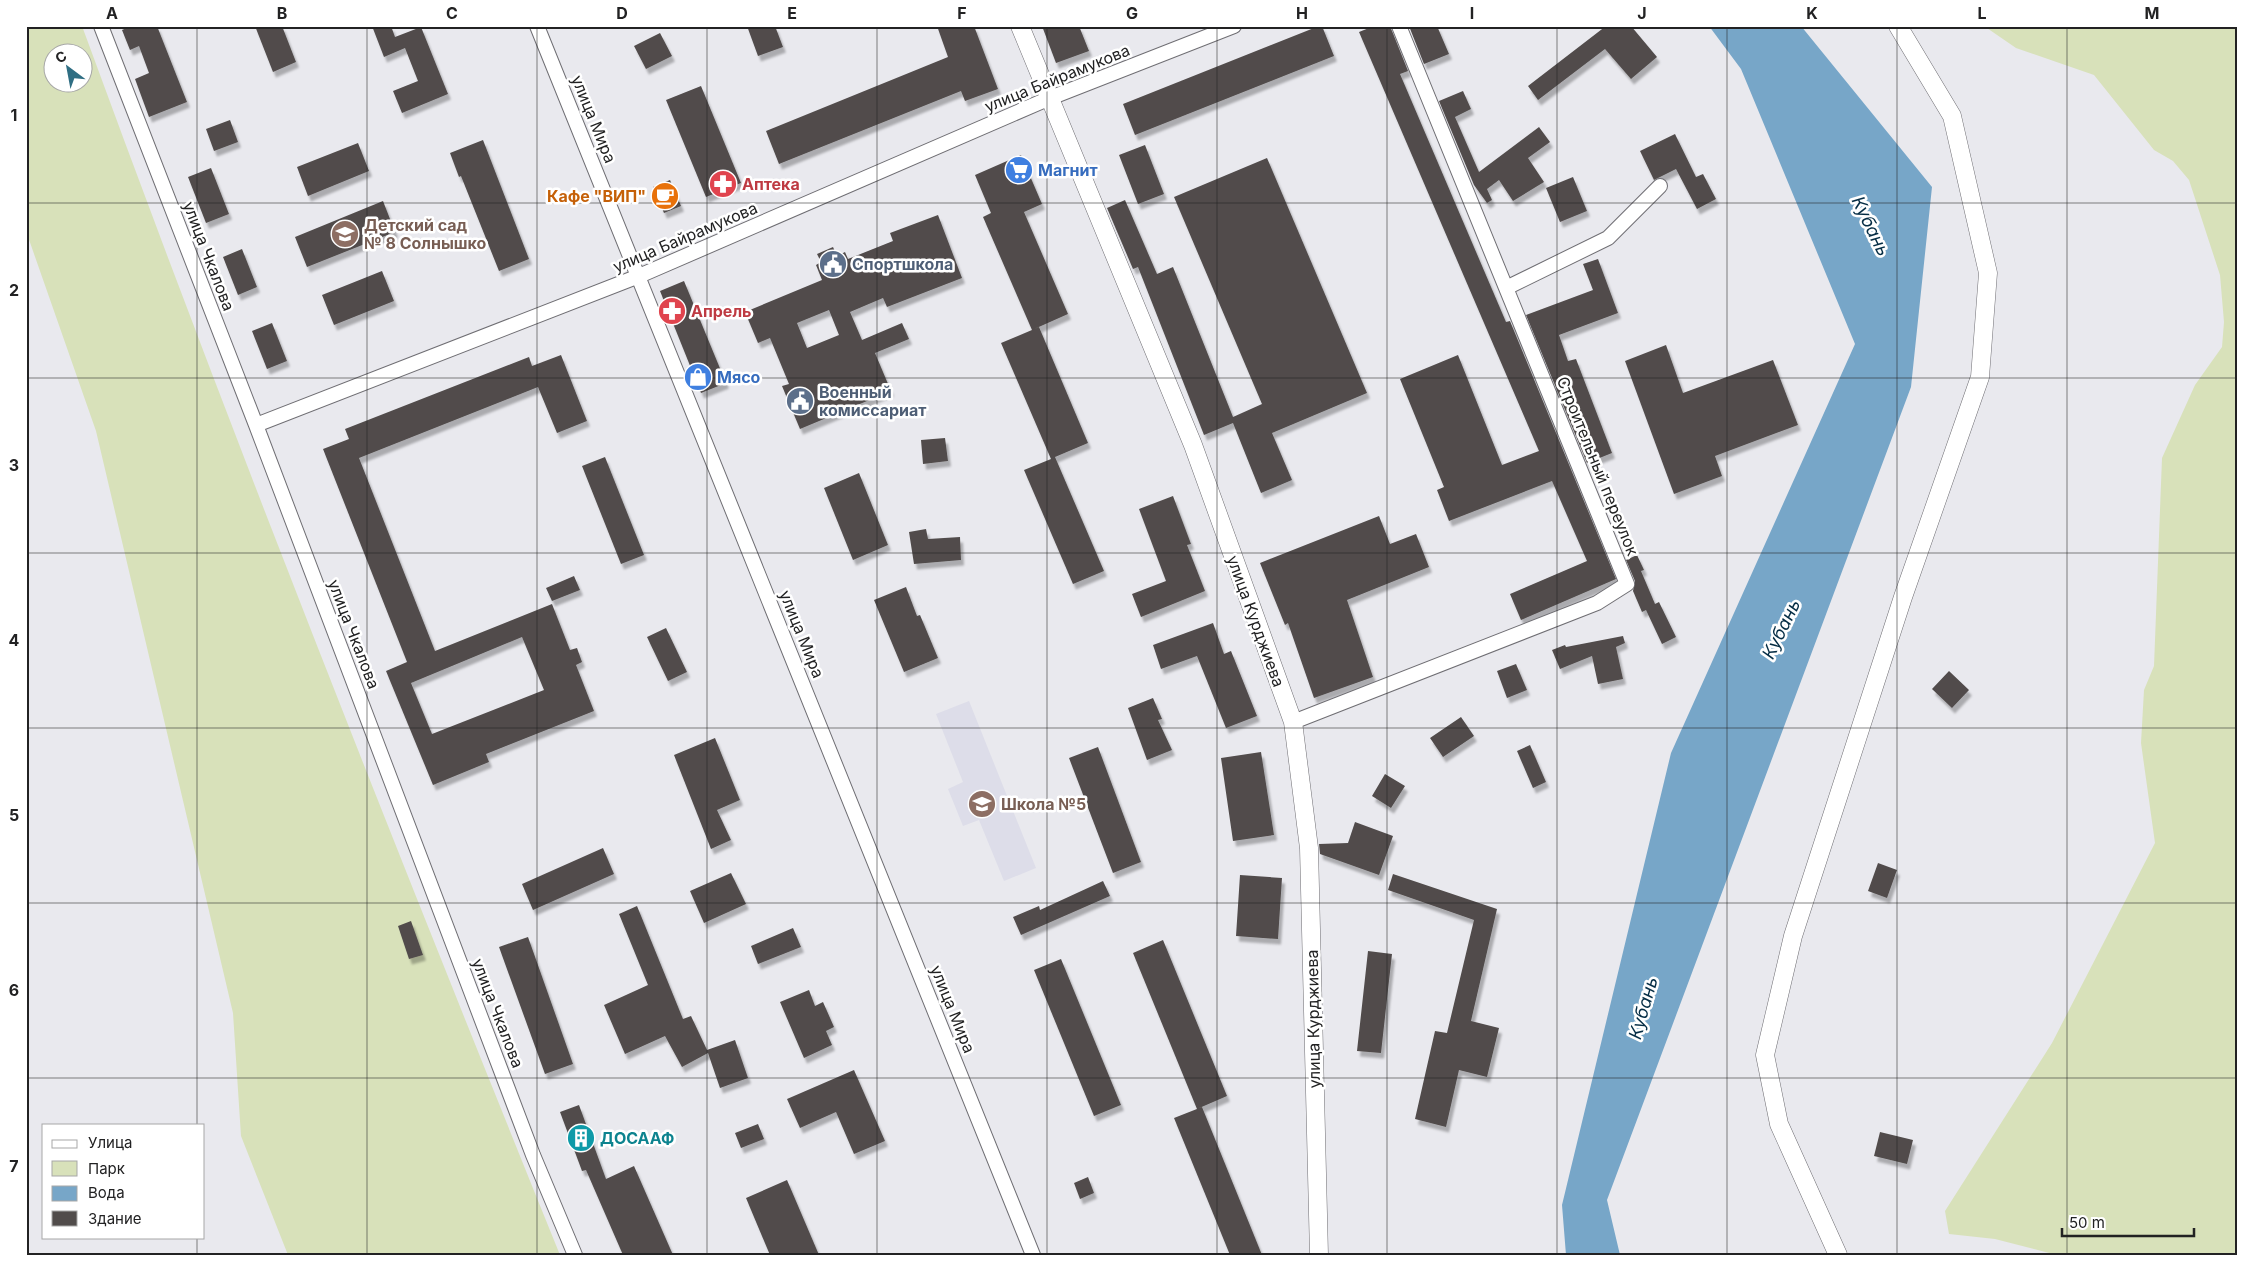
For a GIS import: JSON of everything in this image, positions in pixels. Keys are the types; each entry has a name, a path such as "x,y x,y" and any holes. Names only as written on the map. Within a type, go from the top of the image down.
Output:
{"street":[{"name":"улица Чкалова","path":"101,26 256,425 529,1146 575,1255"},
{"name":"улица Мира","path":"537,26 1033,1255"},
{"name":"улица Курджиева","path":"1020,26 1193,445 1293,722 1309,848 1319,1255"},
{"name":"улица Байрамукова","path":"256,425 639,276 1050,98 1234,26"},
{"name":"Строительный переулок","path":"1293,722 1597,602 1627,584 1399,26"},
{"path":"1838,1255 1780,1124 1765,1055 1793,936 1903,597 1980,378 1988,272 1952,116 1898,26"},
{"path":"1506,288 1608,238 1660,186"}],"shaded area":[{"name":"Школа №5","path":"969,701 1036,868 1004,881 979,820 963,826 948,789 963,782 936,714"}],"green space":[{"path":"26,26 82,26 88,42 42,42 42,92 92,92 92,53 256,489 560,1255 288,1255 241,1136 233,1013 96,431 26,231"},
{"path":"1984,26 2238,26 2238,1255 2057,1255 1995,1239 1949,1234 1945,1211 2052,1043 2155,843 2141,743 2144,690 2154,666 2162,458 2195,385 2222,347 2224,322 2220,275 2189,180 2173,161 2154,150 2094,75 2016,48"}],"water":[{"name":"Кубань","path":"1709,26 1801,26 1932,187 1911,387 1607,1200 1620,1255 1566,1255 1562,1205 1671,753 1855,344 1741,69"}],"building":[{"path":"131,26 157,26 187,102 149,117 135,79 149,73 139,46 130,50 122,30"},
{"path":"255,26 282,26 296,62 273,72"},
{"path":"372,26 391,26 395,37 421,27 448,94 402,113 393,91 418,81 405,48 384,57"},
{"path":"747,26 775,26 783,47 758,56"},
{"path":"937,26 974,26 998,89 965,101 961,91 779,164 766,131 948,57"},
{"path":"1042,26 1079,26 1089,51 1056,63"},
{"path":"1322,26 1334,56 1135,135 1123,104"},
{"path":"1374,26 1390,26 1408,71 1400,74 1506,322 1510,321 1616,579 1521,620 1510,594 1587,561 1552,481 1449,521 1437,490 1444,487 1400,379 1458,355 1502,465 1539,451 1359,32"},
{"path":"1409,26 1437,26 1449,54 1424,64"},
{"path":"1606,26 1631,26 1657,57 1631,79 1605,49 1538,100 1528,86"},
{"path":"660,33 672,56 646,69 634,46"},
{"path":"701,86 741,183 706,197 666,100"},
{"path":"1463,91 1471,109 1455,117 1479,172 1539,127 1550,142 1528,158 1544,182 1513,201 1499,180 1487,189 1492,200 1487,203 1474,185 1439,101"},
{"path":"230,120 238,142 214,151 206,129"},
{"path":"1675,134 1696,177 1703,174 1716,199 1697,209 1676,169 1654,180 1640,151"},
{"path":"483,140 529,259 499,271 450,153"},
{"path":"358,143 369,171 308,196 297,167"},
{"path":"1145,145 1164,194 1138,204 1119,155"},
{"path":"1021,155 1042,204 1024,212 1068,314 1032,330 983,217 991,213 975,175"},
{"path":"1267,158 1367,393 1272,433 1292,480 1261,493 1233,423 1204,435 1138,267 1133,269 1107,208 1125,200 1157,274 1173,267 1233,417 1262,404 1174,197"},
{"path":"211,168 229,214 206,223 188,177"},
{"path":"1573,177 1587,211 1560,222 1546,188"},
{"path":"670,180 681,206 664,213 653,187"},
{"name":"Детский сад № 8 Солнышко","path":"383,201 395,232 307,267 295,237"},
{"path":"938,215 962,278 887,307 883,298 850,312 862,340 902,323 909,339 875,353 891,391 800,429 782,386 789,384 770,338 758,343 745,312 822,280 816,265 821,262 817,254 833,247 837,256 845,252 848,259 893,241 890,233","holes":["829,310 839,335 807,348 797,323"]},
{"path":"242,249 257,287 238,295 223,257"},
{"path":"1598,259 1618,313 1559,335 1568,361 1576,359 1612,453 1587,463 1526,315 1593,290 1583,264"},
{"path":"382,271 394,301 334,325 322,295"},
{"path":"684,281 726,383 701,393 660,291"},
{"path":"272,323 287,361 267,369 252,331"},
{"path":"1039,327 1088,443 1055,457 1104,571 1073,584 1024,470 1051,459 1001,343"},
{"path":"1666,345 1683,393 1773,360 1798,425 1715,456 1722,476 1674,494 1625,361"},
{"path":"561,355 587,421 557,433 538,387 359,458 435,651 552,604 570,650 577,648 582,662 576,665 594,711 486,754 489,762 433,785 386,671 407,662 323,449 349,439 345,429 529,357 532,366","holes":["522,637 544,690 432,734 411,683"]},
{"path":"945,438 948,461 923,464 921,440"},
{"path":"605,457 644,555 621,564 582,466"},
{"path":"859,473 888,545 853,560 824,488"},
{"path":"1173,496 1191,544 1187,545 1205,591 1141,617 1132,594 1166,581 1139,509"},
{"path":"1379,516 1390,544 1416,534 1429,567 1347,600 1373,677 1314,698 1288,623 1285,625 1260,563"},
{"path":"926,529 928,539 960,537 961,560 914,564 909,532"},
{"path":"1637,555 1644,570 1641,571 1655,604 1659,602 1676,637 1662,644 1646,610 1642,612 1633,591 1635,581 1626,560"},
{"path":"574,576 580,590 552,601 546,588"},
{"path":"906,587 917,616 920,615 938,658 904,672 874,600"},
{"path":"1213,623 1224,654 1231,651 1257,716 1226,728 1197,656 1161,669 1153,645"},
{"path":"666,628 687,672 668,681 647,637"},
{"path":"1623,636 1625,643 1616,647 1623,679 1598,684 1592,656 1560,669 1552,650 1565,645 1566,647"},
{"path":"1516,664 1527,690 1507,698 1497,671"},
{"path":"1949,671 1969,690 1952,708 1932,689"},
{"path":"1153,698 1162,719 1158,720 1172,750 1147,760 1128,708"},
{"path":"1461,717 1474,736 1443,757 1430,738"},
{"path":"715,738 740,800 717,810 731,840 711,849 674,755"},
{"path":"1530,745 1546,782 1533,788 1517,751"},
{"path":"1098,747 1141,862 1113,873 1069,758"},
{"path":"1261,752 1274,835 1233,841 1221,758"},
{"path":"1385,774 1405,786 1391,808 1372,796"},
{"path":"1355,822 1393,836 1379,875 1320,854 1319,844 1348,843"},
{"path":"603,848 614,874 533,910 522,884"},
{"path":"1878,863 1897,870 1887,898 1868,891"},
{"path":"731,873 746,904 704,923 690,891"},
{"path":"1393,874 1497,909 1471,1021 1499,1028 1487,1077 1459,1070 1446,1127 1415,1119 1435,1031 1447,1033 1474,920 1388,890"},
{"path":"1240,875 1282,878 1278,939 1236,936"},
{"path":"1103,881 1110,896 1021,935 1013,917 1039,906 1040,910"},
{"path":"637,906 683,1019 691,1016 707,1050 735,1040 748,1078 720,1088 708,1053 682,1067 665,1036 625,1054 604,1005 648,985 619,914"},
{"path":"411,921 423,955 409,959 398,926"},
{"path":"793,928 801,947 758,964 751,946"},
{"path":"528,937 573,1064 545,1074 499,947"},
{"path":"1163,940 1227,1096 1197,1109 1133,953"},
{"path":"1368,951 1392,954 1381,1053 1357,1051"},
{"path":"1061,959 1121,1105 1094,1116 1034,970"},
{"path":"809,990 815,1006 823,1002 834,1027 826,1031 832,1045 804,1058 780,1002"},
{"path":"854,1070 885,1141 854,1154 836,1112 800,1128 787,1099"},
{"path":"579,1105 606,1179 634,1166 673,1255 623,1255 586,1170 582,1171 560,1112"},
{"path":"1202,1107 1262,1255 1230,1255 1174,1118"},
{"path":"758,1124 764,1139 741,1148 735,1133"},
{"path":"1880,1132 1913,1140 1907,1164 1874,1156"},
{"path":"1088,1177 1094,1193 1080,1199 1074,1183"},
{"path":"787,1180 819,1255 770,1255 746,1198"}],"place":[{"name":"Магнит","path":"1019,170"},
{"name":"Аптека","path":"723,184"},
{"name":"Кафе \"ВИП\"","path":"665,196"},
{"name":"Детский сад № 8 Солнышко","path":"345,234"},
{"name":"Спортшкола","path":"833,264"},
{"name":"Апрель","path":"672,311"},
{"name":"Мясо","path":"698,377"},
{"name":"Военный комиссариат","path":"800,401"},
{"name":"Школа №5","path":"982,804"},
{"name":"ДОСААФ","path":"581,1138"}]}
